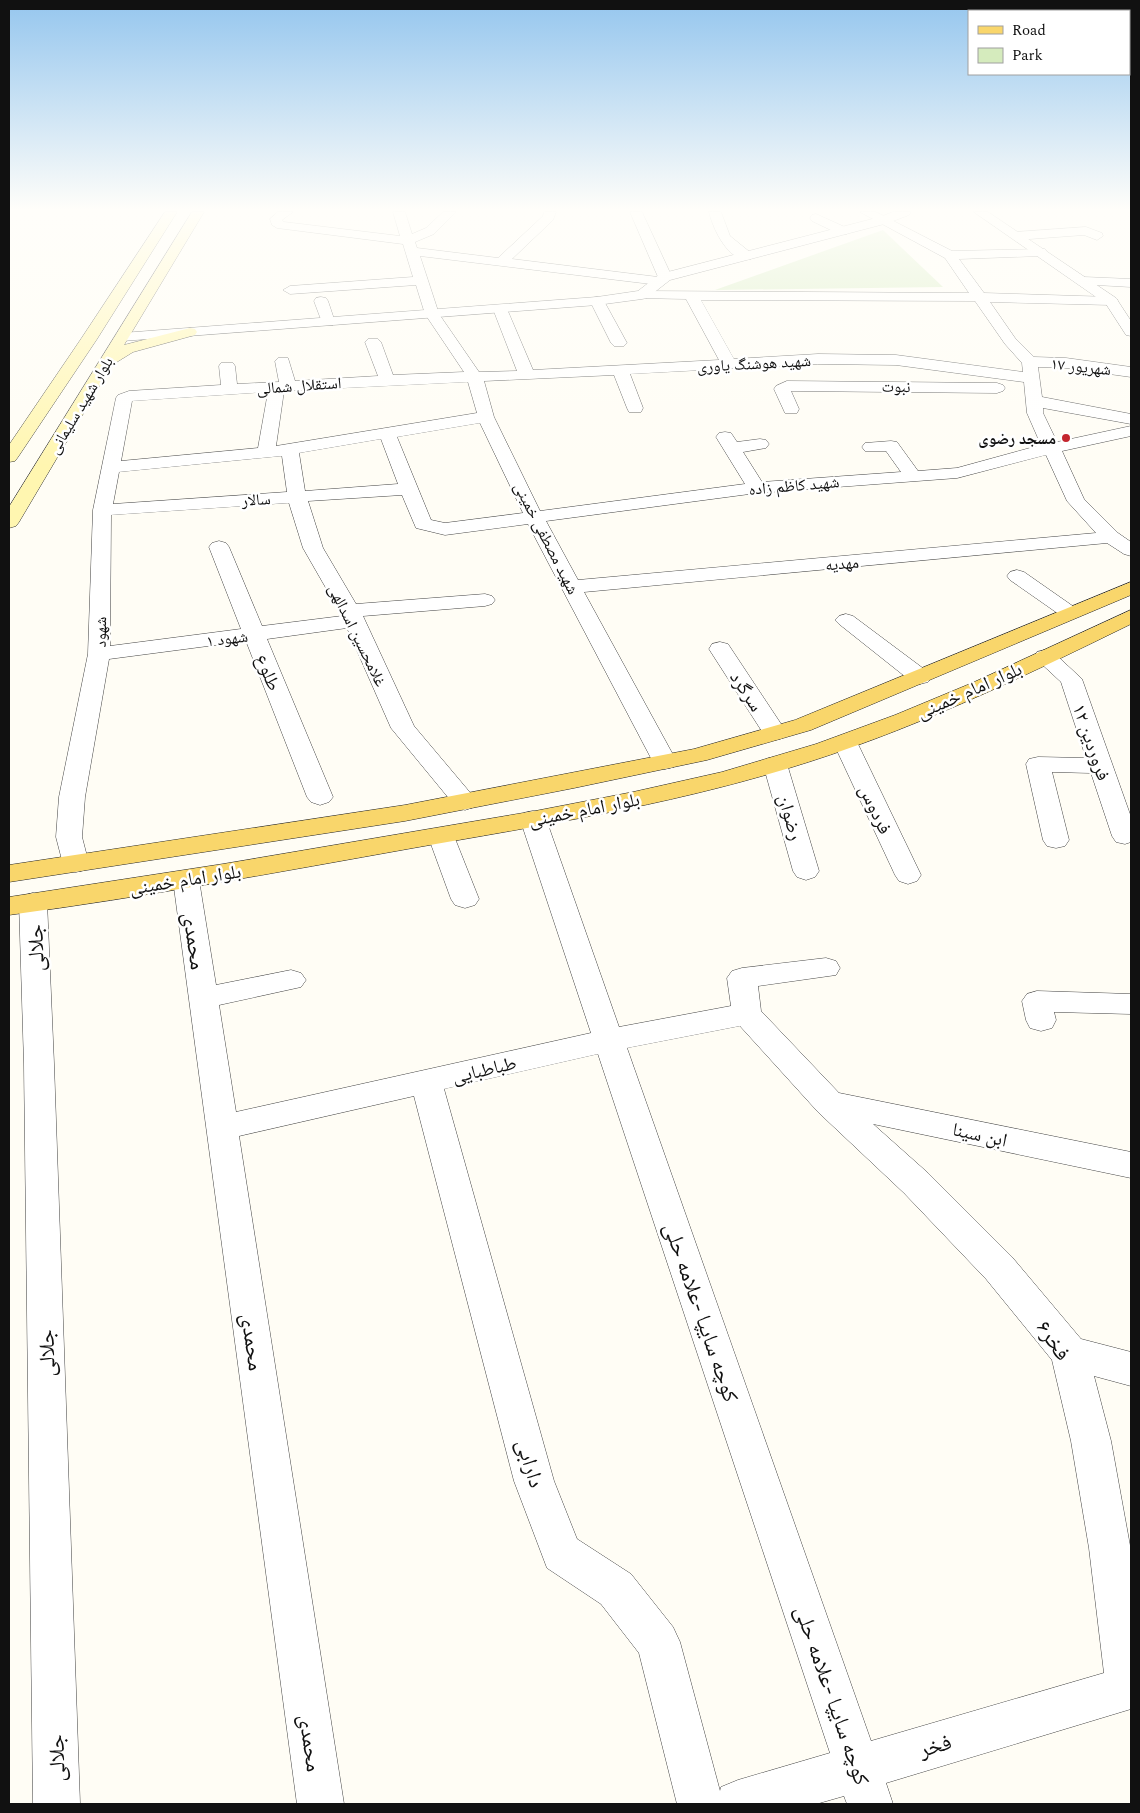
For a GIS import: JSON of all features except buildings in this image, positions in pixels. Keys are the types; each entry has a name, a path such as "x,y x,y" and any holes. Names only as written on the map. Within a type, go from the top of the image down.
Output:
{"main road":[{"name":"بلوار شهید سلیمانی","path":"9,457 116,297"},
{"name":"بلوار شهید سلیمانی","path":"9,522 146,297"},
{"path":"142,303 155,318 190,332"},
{"path":"106,363 128,349 190,332"},
{"path":"89,339 122,337"},
{"name":"بلوار امام خمینی","path":"9,874 405,813 698,755 803,725 1131,588"},
{"name":"بلوار امام خمینی","path":"21,904 186,880 533,820 715,781 844,742 940,705 1131,616"}],"street":[{"name":"شهید مصطفی خمینی","path":"426,297 432,314 474,376 486,417 534,517 666,762"},
{"path":"122,337 500,309 630,297"},
{"path":"692,297 729,364"},
{"path":"922,297 1111,301"},
{"path":"978,297 1010,341 1030,362 1035,413 1076,501 1111,537 1131,550"},
{"path":"1105,297 1111,301 1131,332"},
{"path":"320,301 328,322"},
{"path":"597,301 637,369"},
{"path":"500,309 527,375"},
{"path":"373,342 388,380"},
{"path":"818,360 831,386"},
{"name":"شهید هوشنگ یاوری","path":"474,376 818,360 896,360 1033,389"},
{"path":"266,453 282,386 283,361"},
{"name":"۱۷ شهریور","path":"1030,362 1066,363 1131,372"},
{"path":"227,366 230,390"},
{"path":"620,370 635,408"},
{"name":"استقلال شمالی","path":"124,398 136,394 474,376"},
{"path":"878,386 886,402"},
{"name":"نبوت","path":"791,409 783,388 878,386 1033,389"},
{"path":"1033,389 1131,419"},
{"name":"شهود","path":"76,864 69,837 72,797 99,654 102,510 124,398"},
{"path":"110,467 266,453 486,417"},
{"path":"1052,448 1131,431"},
{"path":"387,434 409,489"},
{"path":"757,488 728,442 760,444"},
{"path":"871,447 891,446 913,476"},
{"name":"شهید کاظم زاده","path":"409,489 423,524 445,529 757,488 957,473 1052,448"},
{"name":"غلامحسین اسدالهی","path":"290,449 297,497 313,548 352,616 403,728 465,802"},
{"name":"سالار","path":"102,510 409,489"},
{"name":"مهدیه","path":"572,587 1111,537"},
{"name":"طلوع","path":"219,547 320,797"},
{"path":"685,557 692,576"},
{"path":"1018,576 1070,613"},
{"name":"شهود ۱","path":"99,654 254,634 352,616 485,600"},
{"path":"846,620 920,677"},
{"name":"سرگرد","path":"720,648 775,733"},
{"name":"۱۲ فروردین","path":"1045,657 1071,679 1125,836"},
{"name":"فردوس","path":"844,742 908,876"},
{"name":"رضوان","path":"775,764 806,871"},
{"path":"1056,840 1038,764 1101,766"},
{"name":"کوچه سایپا -علامه حلی","path":"533,820 864,1786"},
{"path":"441,836 465,899"},
{"name":"محمدی","path":"186,880 320,1804"},
{"name":"جلالی","path":"21,904 39,1064 57,1804"},
{"path":"747,1014 742,978 826,968"},
{"path":"203,998 292,980"},
{"path":"1041,1020 1037,1001 1131,1004"},
{"name":"طباطبایی","path":"222,1128 609,1040 747,1014"},
{"name":"فخر۶","path":"747,1014 829,1103 916,1183 999,1268 1068,1353 1092,1441 1110,1548 1129,1688"},
{"name":"دارابی","path":"426,1082 534,1481 562,1553 616,1589 658,1642 700,1804"},
{"name":"ابن سینا","path":"829,1103 1131,1166"},
{"path":"1068,1353 1131,1370"},
{"name":"فخر","path":"738,1804 864,1786 1129,1688"}],"place":[{"name":"مسجد رضوی","path":"1066,438"}]}
